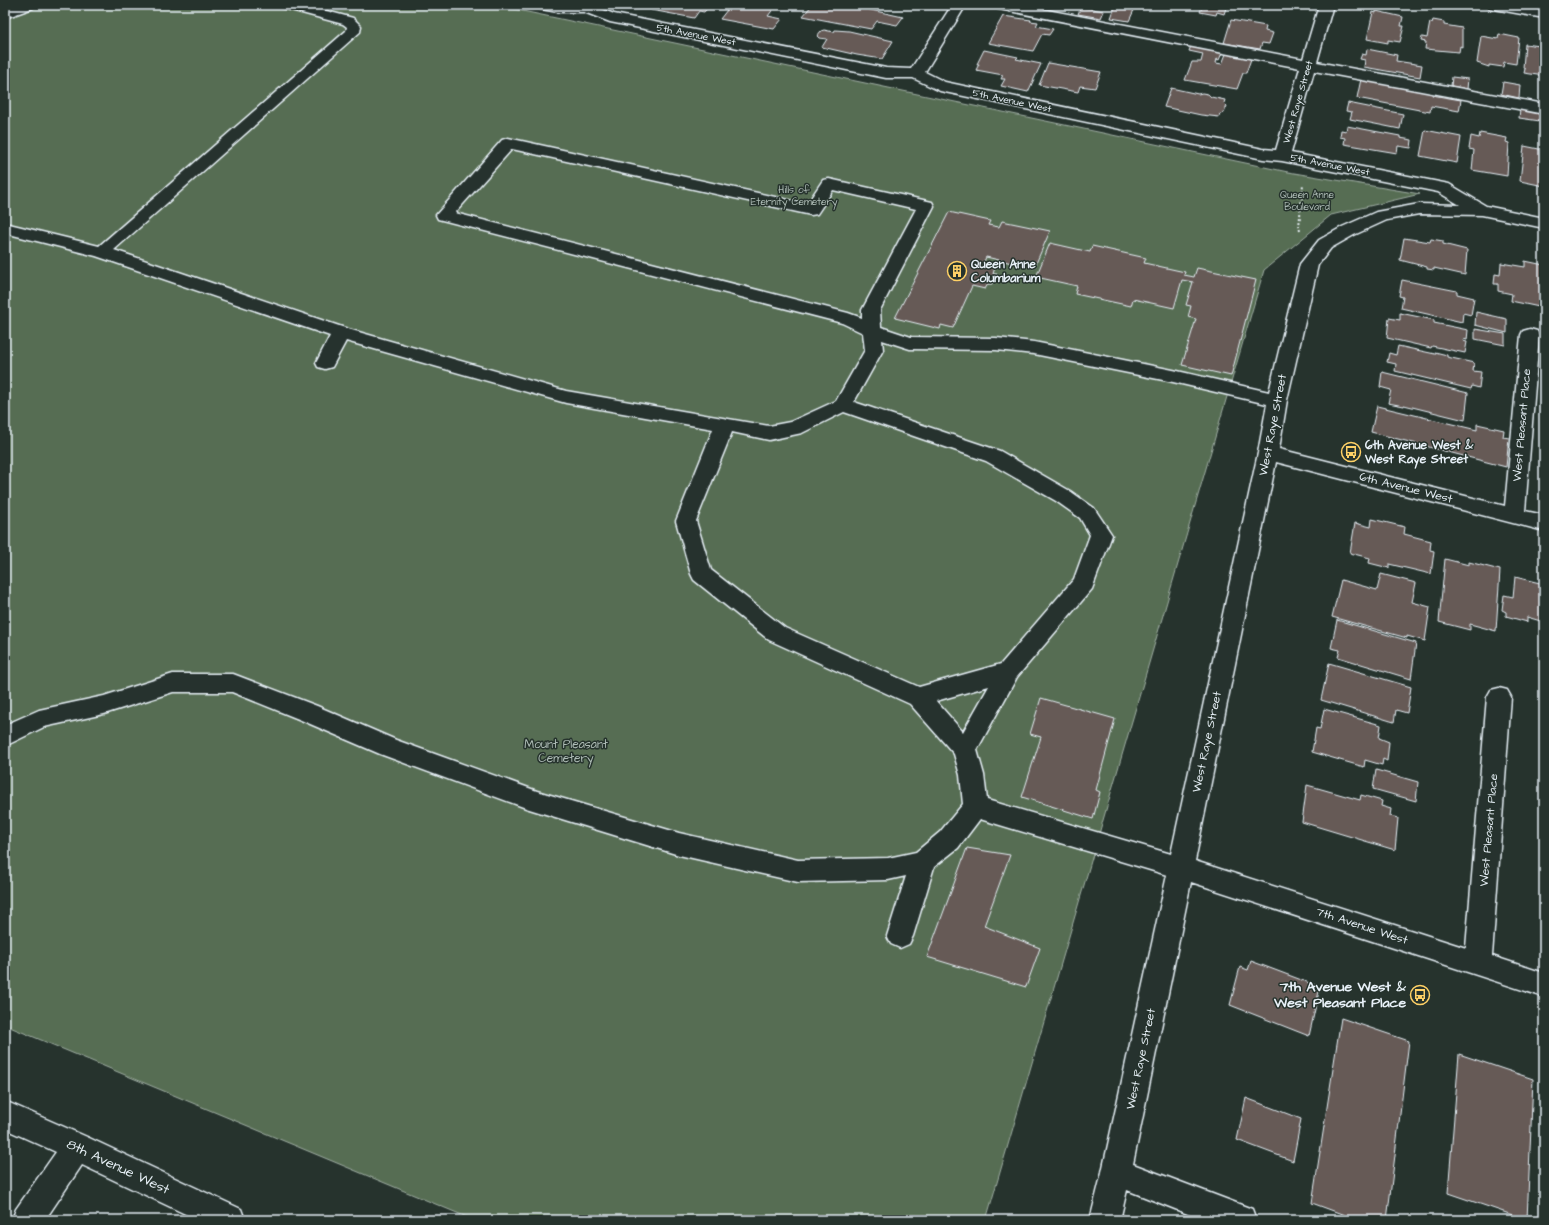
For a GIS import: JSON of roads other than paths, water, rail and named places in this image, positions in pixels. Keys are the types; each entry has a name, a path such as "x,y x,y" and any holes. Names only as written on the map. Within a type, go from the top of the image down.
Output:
{"street":[{"path":"5,14 28,5"},
{"path":"102,252 353,32 354,26 348,21 288,5"},
{"name":"5th Avenue West","path":"541,5 558,8 588,6 610,18 886,73 916,74 940,86 1262,154 1282,156 1444,188 1482,210"},
{"path":"916,74 959,5"},
{"path":"999,5 1544,109"},
{"name":"West Raye Street","path":"1282,156 1326,5"},
{"path":"1494,5 1544,14"},
{"path":"5,228 102,252 341,333 566,397 769,433 795,428 843,405 874,350 872,330 871,310 926,206 829,184 810,210 508,143 444,215 848,319 872,330 910,343 996,344 1034,348 1173,376 1277,400"},
{"name":"5th Avenue West","path":"1325,244 1348,230 1382,216 1419,209 1482,210 1544,223"},
{"name":"West Raye Street","path":"1105,1220 1117,1172 1181,868 1268,453 1277,400 1309,264 1325,244"},
{"path":"325,363 341,333"},
{"name":"West Pleasant Place","path":"1514,516 1530,335"},
{"path":"843,405 993,456 1063,496 1087,513 1101,534 1084,583 1009,671 964,750"},
{"path":"5,736 39,719 104,706 173,683 233,683 309,713 388,747 535,801 680,844 798,871 888,869 923,861 949,840 975,807 972,775 964,750 918,697 777,634 702,574 686,521 725,424"},
{"name":"6th Avenue West","path":"1268,453 1544,523"},
{"path":"918,697 1009,671"},
{"name":"West Pleasant Place","path":"1478,963 1499,697"},
{"name":"7th Avenue West","path":"975,807 1181,868 1544,985"},
{"path":"900,936 923,861"},
{"name":"8th Avenue West","path":"5,1115 77,1147 230,1220"},
{"path":"27,1220 77,1147"},
{"path":"1117,1172 1241,1220"}],"place":[{"name":"Queen Anne Columbarium","path":"957,271"},
{"name":"6th Avenue West & West Raye Street","path":"1351,452"},
{"name":"7th Avenue West & West Pleasant Place","path":"1420,995"}],"park label":[{"name":"Hills of Eternity Cemetery","path":"794,196"},
{"name":"Queen Anne Boulevard","path":"1307,200"},
{"name":"Mount Pleasant Cemetery","path":"566,751"}]}
